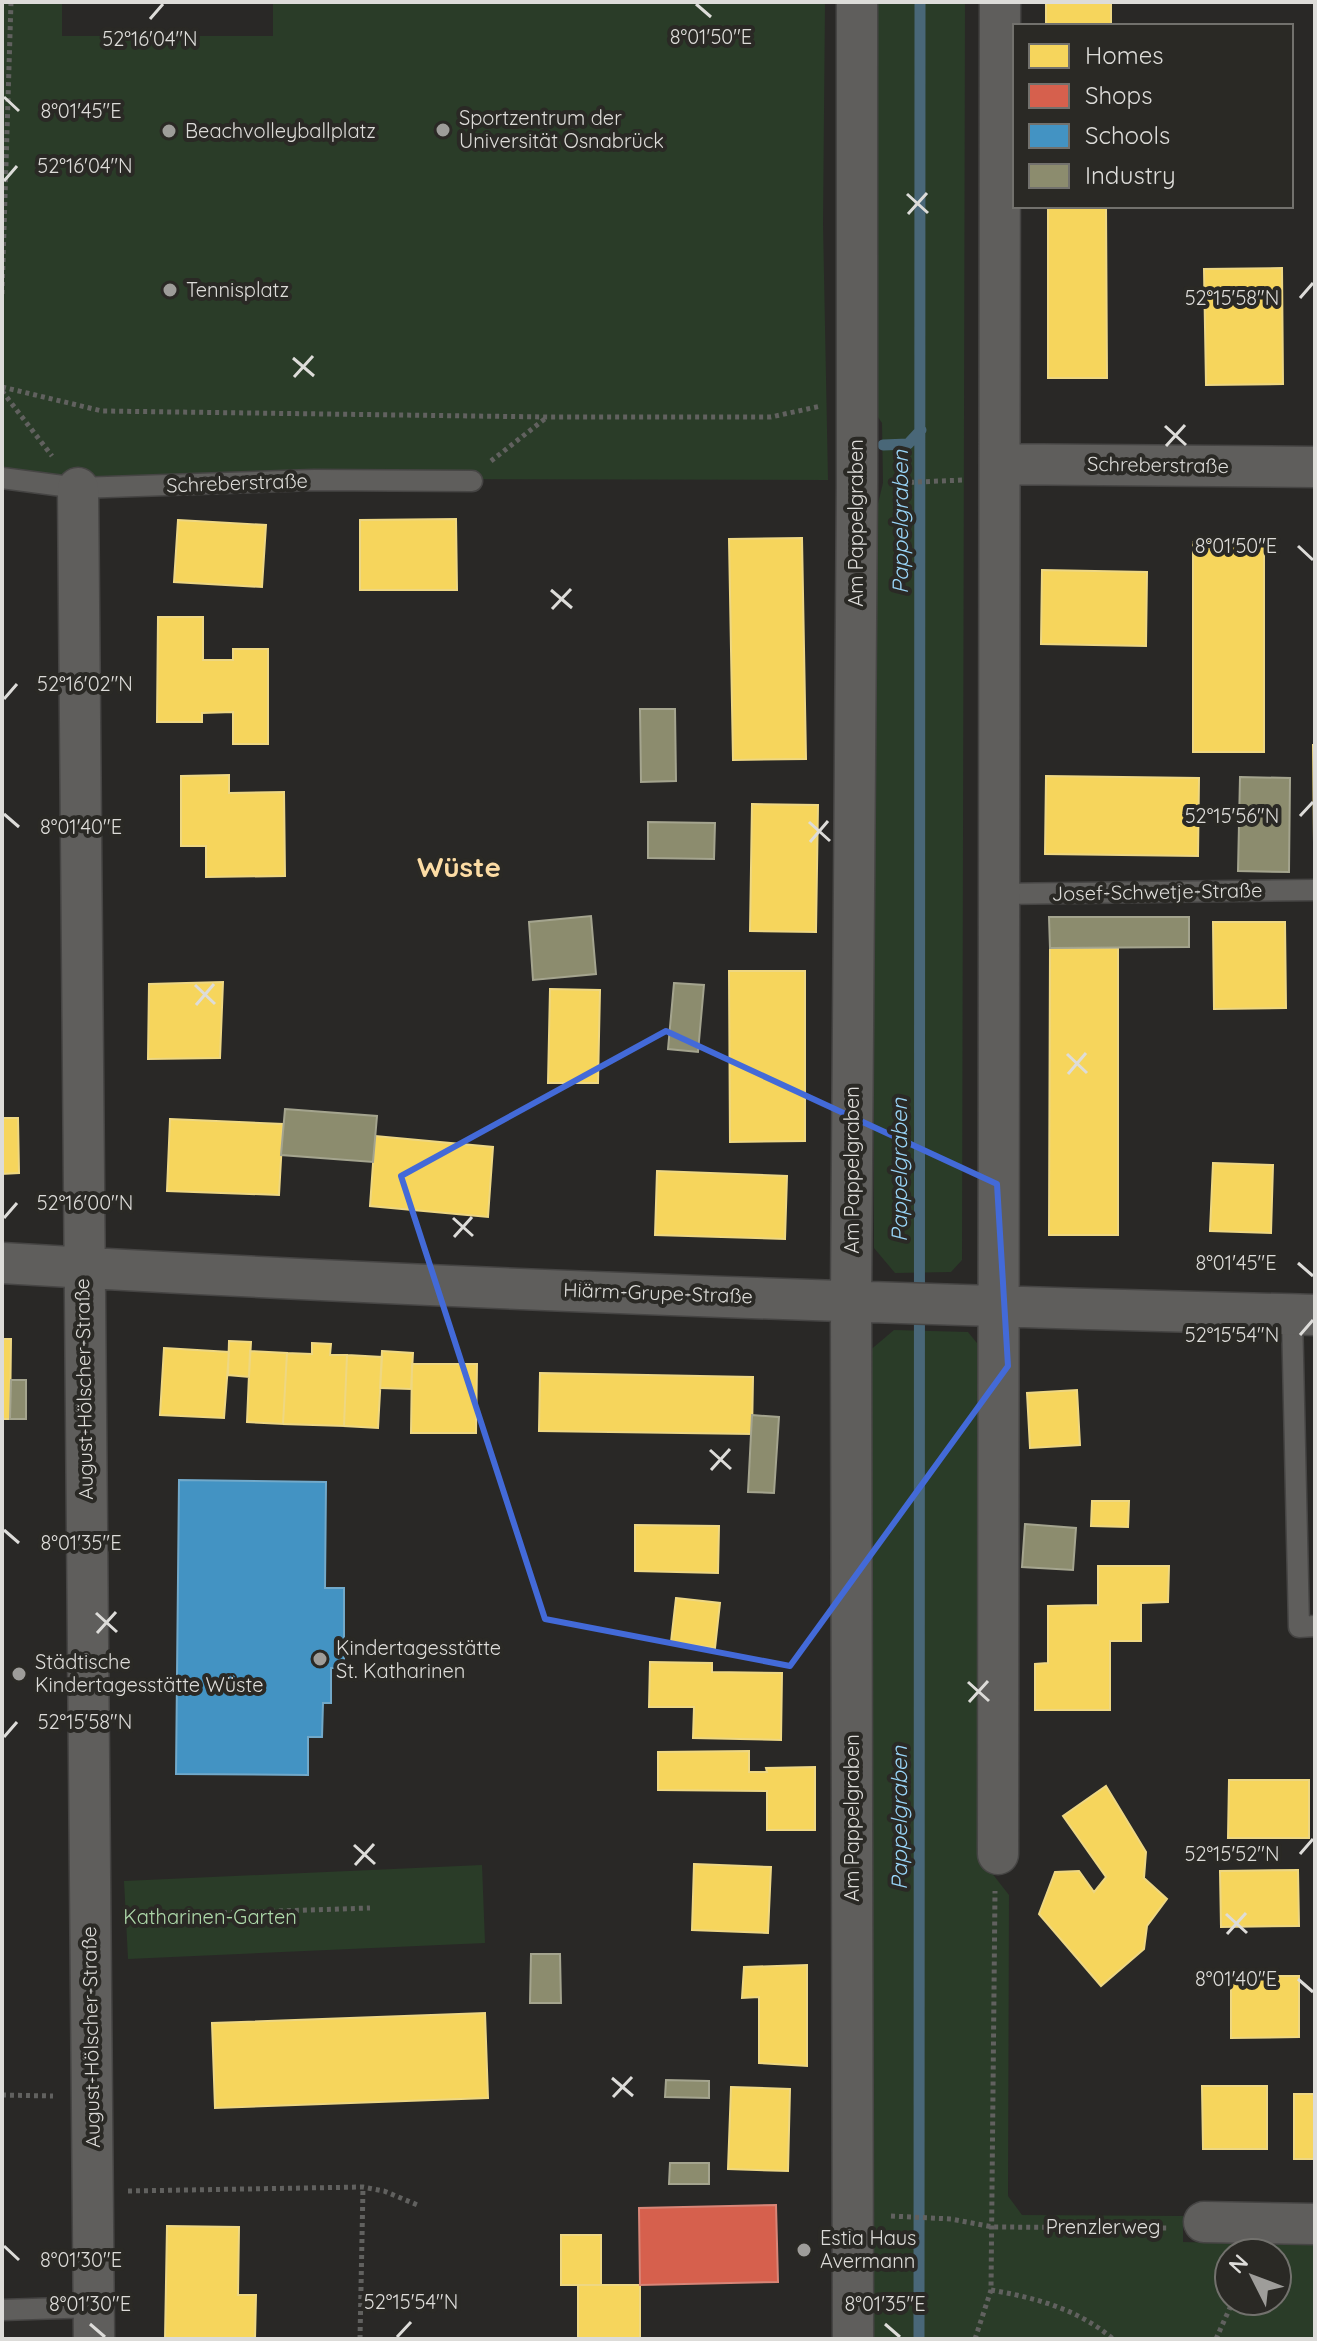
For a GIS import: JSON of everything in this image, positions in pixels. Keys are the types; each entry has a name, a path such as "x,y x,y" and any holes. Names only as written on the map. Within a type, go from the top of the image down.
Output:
{"street":[{"name":"Am Pappelgraben","path":"853,2339 863,1300 857,2"},
{"path":"998,1854 1001,464 1007,89 1000,2"},
{"name":"Schreberstraße","path":"1001,464 1315,467"},
{"name":"August-Hölscher-Straße","path":"78,488 94,2323"},
{"name":"Hiärm-Grupe-Straße","path":"2,1263 163,1274 999,1307 1304,1314"},
{"path":"1204,2222 1315,2224"}],"lane":[{"name":"Schreberstraße","path":"2,478 78,488 314,480 468,481"},
{"name":"Josef-Schwetje-Straße","path":"1000,894 1315,890"},
{"path":"1304,1314 1299,1627 1315,1626"},
{"path":"2,2310 94,2323"}],"path":[{"path":"2,294 11,2"},
{"path":"2,389 102,411 548,417 771,417 857,398"},
{"path":"2,389 78,488"},
{"path":"468,481 548,417"},
{"path":"883,483 964,480"},
{"path":"975,2339 991,2290 995,1875 998,1854"},
{"path":"90,1916 370,1908"},
{"path":"2,2095 91,2096"},
{"path":"360,2339 363,2187"},
{"path":"92,2192 363,2187 384,2191 420,2206"},
{"name":"Prenzlerweg","path":"891,2216 951,2219 993,2227 1183,2228 1204,2222"},
{"path":"991,2290 1040,2299 1095,2323 1113,2339"},
{"path":"1216,2339 1226,2317"}],"highlighted area":[{"path":"666,1031 997,1184 1008,1366 790,1666 545,1619 401,1176"}],"green space":[{"name":"Sportzentrum der Universität Osnabrück","path":"2,2 62,2 62,36 273,36 273,2 825,2 823,224 828,480 2,478"},
{"path":"872,2 965,2 962,1260 951,1272 895,1273 874,1248 873,524 883,483 882,423 871,407"},
{"path":"894,1330 968,1332 981,1348 984,1863 1009,1895 1008,2196 1022,2215 1183,2216 1183,2242 1213,2243 1213,2317 1293,2317 1293,2244 1315,2245 1315,2339 869,2339 868,1352"},
{"name":"Katharinen-Garten","path":"482,1865 485,1943 128,1959 124,1881"}],"building: Homes":[{"path":"1046,2 1111,2 1111,24 1046,24"},
{"path":"1048,208 1106,208 1107,378 1048,378"},
{"path":"1282,268 1283,384 1206,385 1204,269"},
{"path":"456,519 457,590 360,590 360,520"},
{"path":"178,520 266,525 262,587 174,582"},
{"path":"802,538 806,759 733,760 729,539"},
{"path":"1193,542 1264,542 1264,752 1193,752"},
{"path":"1042,570 1147,572 1146,646 1041,644"},
{"path":"158,617 203,617 203,660 233,660 233,649 268,649 268,744 233,744 233,712 202,713 202,722 157,722"},
{"path":"1315,745 1315,842 1314,842"},
{"path":"229,775 229,793 284,792 285,876 206,877 206,846 181,846 181,776"},
{"path":"1046,776 1199,778 1198,856 1045,854"},
{"path":"752,804 818,805 816,932 750,931"},
{"path":"1213,922 1285,922 1286,1008 1214,1009"},
{"path":"1050,948 1118,948 1118,1235 1049,1235"},
{"path":"729,971 805,971 805,1141 730,1142"},
{"path":"223,982 220,1058 148,1059 149,984"},
{"path":"550,989 600,990 598,1083 548,1083"},
{"path":"2,1118 18,1118 19,1173 2,1174"},
{"path":"170,1119 283,1124 279,1195 167,1191"},
{"path":"375,1136 493,1147 488,1217 370,1206"},
{"path":"1213,1163 1273,1165 1271,1233 1210,1231"},
{"path":"657,1171 787,1176 785,1239 655,1235"},
{"path":"2,1339 11,1339 10,1419 2,1419"},
{"path":"229,1341 251,1342 249,1377 228,1375"},
{"path":"312,1343 331,1344 330,1355 347,1355 344,1426 283,1424 287,1353 312,1354"},
{"path":"164,1348 229,1352 224,1418 160,1415"},
{"path":"250,1351 287,1353 283,1424 247,1422"},
{"path":"382,1351 413,1353 411,1389 380,1388"},
{"path":"347,1355 382,1357 378,1428 344,1426"},
{"path":"412,1364 477,1364 476,1433 411,1433"},
{"path":"540,1373 753,1377 752,1434 539,1431"},
{"path":"1077,1390 1080,1445 1030,1448 1027,1393"},
{"path":"1092,1501 1129,1501 1128,1527 1091,1526"},
{"path":"635,1525 719,1526 718,1573 635,1571"},
{"path":"1098,1566 1169,1566 1168,1602 1141,1603 1141,1641 1110,1641 1110,1710 1035,1710 1035,1664 1048,1663 1048,1606 1098,1605"},
{"path":"676,1598 720,1603 715,1648 671,1642"},
{"path":"650,1662 712,1663 712,1672 782,1673 781,1740 693,1738 694,1707 649,1707"},
{"path":"749,1751 749,1772 767,1772 766,1768 815,1767 815,1830 767,1830 767,1791 658,1790 658,1752"},
{"path":"1229,1780 1309,1780 1309,1838 1228,1838"},
{"path":"1106,1786 1146,1852 1144,1878 1167,1899 1147,1926 1144,1949 1101,1986 1039,1914 1055,1872 1079,1871 1094,1892 1106,1877 1063,1816"},
{"path":"694,1864 771,1867 768,1933 692,1930"},
{"path":"1298,1870 1299,1926 1221,1927 1220,1871"},
{"path":"807,1965 807,2066 759,2063 759,1997 742,1998 744,1967"},
{"path":"1231,1976 1299,1976 1299,2037 1231,2038"},
{"path":"485,2013 488,2098 215,2108 212,2023"},
{"path":"1202,2086 1267,2086 1267,2149 1203,2149"},
{"path":"731,2087 790,2089 788,2171 728,2169"},
{"path":"1294,2094 1315,2094 1315,2159 1294,2159"},
{"path":"167,2226 239,2227 238,2295 256,2295 255,2339 165,2339"},
{"path":"561,2235 601,2235 601,2285 561,2285"},
{"path":"578,2285 640,2285 640,2339 578,2339"}],"building: Shops":[{"path":"776,2205 778,2282 640,2285 639,2208"}],"building: Schools":[{"path":"179,1480 326,1482 325,1588 344,1588 344,1668 331,1668 331,1703 323,1703 322,1737 308,1737 308,1775 176,1774"}],"building: Industry":[{"path":"640,709 675,709 676,781 641,782"},
{"path":"1240,777 1290,778 1289,872 1238,871"},
{"path":"648,822 715,823 714,859 648,858"},
{"path":"591,916 596,974 533,980 529,922"},
{"path":"1049,917 1189,917 1189,947 1050,948"},
{"path":"674,983 704,985 698,1052 668,1049"},
{"path":"285,1109 377,1116 373,1162 281,1155"},
{"path":"11,1380 26,1380 26,1419 10,1419"},
{"path":"752,1415 779,1417 774,1493 748,1492"},
{"path":"1025,1524 1076,1528 1073,1570 1022,1567"},
{"path":"531,1954 560,1954 561,2003 530,2003"},
{"path":"666,2080 709,2081 709,2098 665,2097"},
{"path":"670,2163 709,2163 709,2184 669,2184"}],"waterway":[{"name":"Pappelgraben","path":"919,2339 920,2"},
{"path":"883,445 908,444 921,430"}],"place":[{"name":"Sportzentrum der Universität Osnabrück","path":"443,130"},
{"name":"Beachvolleyballplatz","path":"169,131"},
{"name":"Tennisplatz","path":"170,290"},
{"name":"Kindertagesstätte St. Katharinen","path":"320,1659"},
{"name":"Städtische Kindertagesstätte Wüste","path":"19,1674"},
{"name":"Estia Haus Avermann","path":"804,2250"}],"district":[{"name":"Wüste","path":"459,867"}]}
